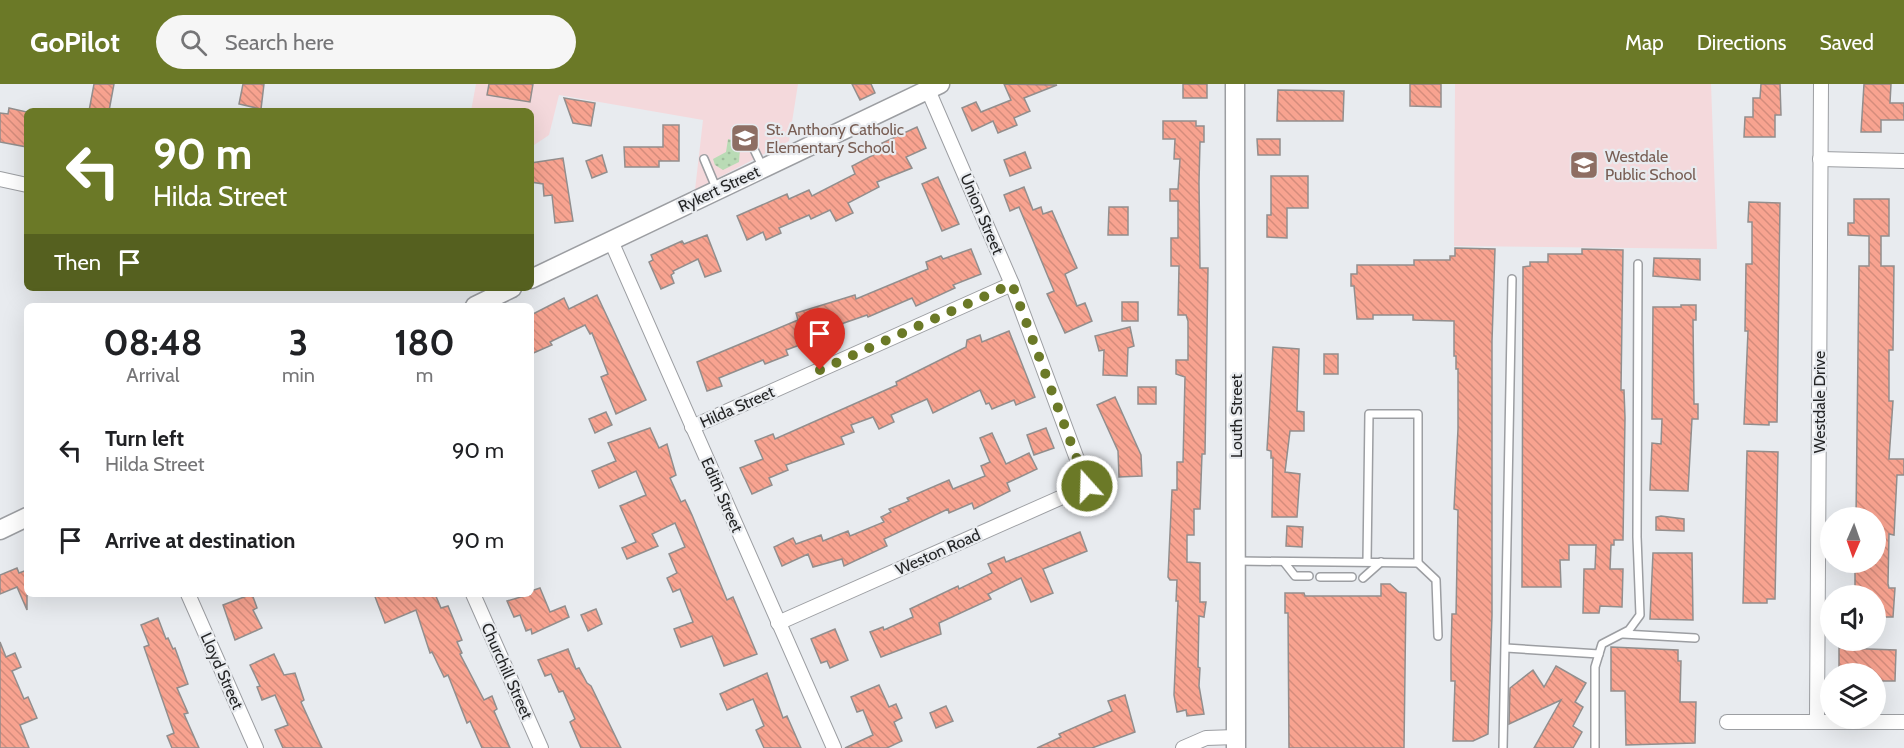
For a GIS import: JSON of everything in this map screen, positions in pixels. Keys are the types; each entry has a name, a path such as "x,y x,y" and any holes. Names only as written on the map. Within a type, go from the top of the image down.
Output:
{"main road":[{"name":"Louth Street","path":"1235,84 1236,743"},
{"name":"Rykert Street","path":"534,278 934,87"},
{"path":"481,303 506,291"},
{"path":"0,530 24,518"}],"street":[{"name":"Westdale Drive","path":"1817,720 1821,84"},
{"name":"Union Street","path":"934,87 1012,284 1083,475"},
{"path":"1820,159 1904,161"},
{"path":"0,179 24,184"},
{"name":"Edith Street","path":"611,241 834,748"},
{"name":"Hilda Street","path":"692,427 1012,284"},
{"name":"Weston Road","path":"778,623 1087,486 1083,475"},
{"name":"Lloyd Street","path":"189,597 256,748"},
{"name":"Churchill Street","path":"474,597 541,748"},
{"path":"1727,722 1817,720 1904,722"},
{"path":"1183,748 1206,738 1236,743"}],"lane":[{"path":"751,142 763,169"},
{"path":"704,159 717,190"},
{"path":"1595,748 1595,667 1602,644 1629,630 1640,615 1637,537 1638,264"},
{"path":"1503,748 1512,279"},
{"path":"1367,562 1369,414 1418,414 1418,563"},
{"path":"1235,561 1418,563 1436,580 1438,636"},
{"path":"1284,562 1295,576 1309,576"},
{"path":"1363,578 1380,562"},
{"path":"1320,577 1352,577"},
{"path":"1622,634 1695,638"},
{"path":"1506,648 1599,654"}],"shaded area":[{"name":"St. Anthony Catholic Elementary School","path":"476,84 798,84 789,141 695,190 703,120 559,95 549,135 534,145 534,108 472,108"},
{"name":"Westdale Public School","path":"1455,84 1711,84 1717,249 1454,246"}],"green space":[{"path":"728,139 736,141 740,148 739,162 723,170 715,165 713,159 726,152"}],"building":[{"path":"94,84 114,84 110,108 90,108"},
{"path":"243,84 264,84 261,108 239,104"},
{"path":"489,84 533,84 530,102 487,95"},
{"path":"852,84 871,84 875,93 860,100"},
{"path":"1004,84 1057,85 1024,98 1030,111 1014,118 1017,125 998,133 993,121 972,131 962,108 976,102 981,112 1011,100"},
{"path":"1183,84 1207,84 1207,98 1183,98"},
{"path":"1410,84 1441,84 1441,107 1410,106"},
{"path":"1761,84 1780,84 1781,115 1775,115 1775,137 1744,137 1745,117 1753,117 1753,98 1760,98"},
{"path":"1864,84 1891,84 1890,103 1904,103 1904,120 1881,120 1881,132 1861,132"},
{"path":"1278,90 1344,91 1343,121 1277,121"},
{"path":"564,98 595,103 591,126 573,123"},
{"path":"9,108 24,111 24,146 0,142 0,113 8,114"},
{"path":"1163,121 1196,121 1196,126 1204,126 1204,142 1200,142 1199,182 1200,268 1208,268 1205,454 1202,454 1200,509 1194,509 1194,535 1187,535 1187,562 1200,563 1200,602 1206,602 1204,617 1199,616 1198,667 1200,668 1199,686 1204,714 1187,716 1186,710 1177,712 1174,695 1177,580 1170,580 1168,577 1172,490 1177,490 1177,462 1183,462 1185,377 1176,374 1176,360 1188,360 1188,321 1186,315 1178,315 1179,266 1171,266 1171,238 1178,238 1178,201 1170,201 1170,189 1178,189 1180,159 1174,159 1175,139 1163,139"},
{"path":"663,125 679,125 679,161 659,161 659,167 625,167 624,147 663,147"},
{"path":"917,127 926,148 906,157 912,168 877,182 879,187 848,203 853,213 836,221 830,210 811,219 809,215 779,228 781,233 766,240 763,232 747,240 737,216 787,194 789,199 809,190 812,196 855,174 852,166 885,149 882,143"},
{"path":"1257,139 1280,139 1280,155 1258,155"},
{"path":"1025,152 1031,168 1010,176 1004,160"},
{"path":"602,155 607,172 592,178 586,161"},
{"path":"563,158 573,221 555,223 552,195 544,196 543,184 534,182 534,163"},
{"path":"1271,176 1308,176 1308,208 1287,208 1287,238 1267,237 1267,215 1271,215"},
{"path":"938,177 959,224 942,231 922,184"},
{"path":"1024,187 1033,210 1041,207 1043,214 1052,211 1077,268 1065,274 1077,306 1085,303 1092,321 1065,333 1047,294 1054,291 1019,207 1010,211 1004,195"},
{"path":"1854,199 1889,199 1889,236 1881,236 1881,266 1894,266 1893,350 1889,350 1889,401 1893,401 1889,459 1904,459 1904,475 1897,475 1894,535 1889,534 1888,584 1889,588 1895,588 1893,617 1886,617 1886,585 1855,585 1855,573 1886,573 1886,507 1856,507 1859,266 1869,266 1869,236 1848,235 1848,223 1854,223"},
{"path":"1749,202 1780,203 1777,422 1769,422 1769,425 1744,424 1748,331 1745,331 1746,264 1752,264 1752,222 1748,222"},
{"path":"1109,207 1128,207 1128,235 1108,235"},
{"path":"707,235 721,271 705,277 698,259 673,271 671,275 674,283 661,289 649,262 653,260 651,255 682,241 684,244"},
{"path":"1455,248 1495,249 1492,341 1492,615 1488,734 1473,741 1453,741 1455,681 1451,681 1451,652 1452,614 1456,614 1458,510 1454,509 1458,369 1456,369 1456,356 1454,356 1454,321 1413,320 1413,315 1373,315 1373,319 1357,319 1354,286 1351,286 1351,274 1357,274 1357,265 1414,265 1414,260 1450,260 1450,256 1455,256"},
{"path":"971,249 981,274 953,285 955,288 916,306 912,298 868,317 867,315 844,323 837,328 838,331 786,350 788,355 765,364 763,360 719,378 722,386 707,391 697,362 798,320 796,313 855,295 856,299 928,269 926,262 941,256 943,259"},
{"path":"1582,249 1623,250 1621,390 1624,390 1625,418 1623,540 1614,540 1614,545 1611,545 1610,569 1623,569 1622,607 1600,606 1599,613 1583,613 1584,569 1595,569 1596,545 1569,545 1569,560 1560,560 1561,587 1522,587 1523,267 1530,266 1530,262 1548,262 1548,254 1582,254"},
{"path":"1654,258 1700,259 1700,280 1653,276"},
{"path":"597,295 646,400 616,414 601,377 608,374 592,333 590,334 585,325 550,342 552,345 534,353 534,313 564,298 569,309"},
{"path":"1122,302 1138,302 1138,321 1122,321"},
{"path":"1681,305 1696,305 1696,320 1693,320 1694,404 1698,404 1698,419 1692,419 1688,491 1650,490 1652,443 1661,444 1662,419 1652,419 1653,307 1681,307"},
{"path":"1130,327 1134,346 1128,348 1127,376 1103,375 1104,350 1099,351 1095,336"},
{"path":"1009,331 1035,397 1016,405 1014,400 992,409 989,403 986,404 980,390 933,413 927,399 891,415 894,422 879,429 873,417 851,425 854,432 841,437 844,444 786,465 788,470 769,478 772,485 752,494 740,468 763,459 755,441 773,434 775,439 897,385 896,382 966,347 967,340 980,335 982,342"},
{"path":"1273,347 1299,349 1297,411 1304,412 1304,431 1290,431 1285,472 1300,474 1297,517 1272,517 1273,458 1271,458 1271,451 1267,450"},
{"path":"1324,354 1338,354 1338,374 1324,374"},
{"path":"1138,387 1156,387 1156,404 1138,404"},
{"path":"1115,397 1141,455 1142,476 1119,477 1118,451 1097,405"},
{"path":"606,412 612,425 595,433 589,419"},
{"path":"650,428 659,448 667,444 676,475 670,478 681,502 685,500 727,600 733,597 757,654 724,666 712,636 681,647 674,629 693,622 680,589 673,592 667,578 677,573 669,554 685,547 675,523 652,534 658,546 627,559 622,548 636,542 620,506 646,495 636,471 599,488 592,471 616,461 608,443"},
{"path":"1046,428 1054,448 1034,455 1027,435"},
{"path":"992,433 1006,464 1029,453 1037,469 1007,483 1010,491 974,509 972,503 949,513 948,509 884,539 887,546 844,566 842,559 813,567 808,554 782,566 774,547 793,538 796,544 821,535 823,541 848,531 850,536 884,522 881,517 891,512 889,509 909,501 907,498 949,480 953,489 985,476 981,466 990,462 980,438"},
{"path":"1747,451 1778,452 1775,599 1767,599 1767,603 1743,603"},
{"path":"1656,517 1684,519 1684,531 1656,530"},
{"path":"1287,526 1303,527 1302,547 1286,546"},
{"path":"1080,532 1087,551 1043,569 1053,593 1031,602 1021,578 988,594 991,599 939,623 941,634 881,657 870,632 883,627 884,630 913,617 910,609 992,573 988,564 1004,557 1006,562"},
{"path":"1653,553 1692,553 1693,620 1650,619"},
{"path":"17,568 19,573 24,571 24,597 27,597 27,610 17,587 0,594 0,575"},
{"path":"1381,584 1390,584 1399,592 1406,593 1404,748 1289,748 1288,613 1285,613 1285,593 1304,593 1305,596 1381,596"},
{"path":"540,588 550,612 565,606 569,617 532,634 531,629 526,631 520,615 514,617 507,601 521,597 534,597 534,590"},
{"path":"244,597 253,597 257,608 253,610 262,628 235,640 223,605"},
{"path":"375,597 436,597 441,608 448,606 462,640 457,642 462,653 460,654 484,700 492,696 497,709 494,711 510,748 482,748 470,721 467,723 448,675 444,677 432,652 430,653 416,610 385,623"},
{"path":"596,609 602,624 588,631 581,615"},
{"path":"158,618 166,639 168,638 173,649 175,648 188,684 177,688 188,713 184,714 199,748 172,748 167,736 174,733 144,647 149,645 141,625"},
{"path":"835,629 848,660 830,668 827,661 821,663 811,639"},
{"path":"0,642 6,657 15,653 21,667 12,671 24,699 28,697 37,718 20,725 29,748 0,748"},
{"path":"1611,647 1678,650 1678,661 1681,661 1680,702 1696,702 1695,743 1626,745 1625,691 1611,691"},
{"path":"568,649 576,669 579,668 591,686 621,748 581,748 570,722 575,719 563,691 559,692 551,674 545,676 538,660"},
{"path":"1896,650 1895,681 1886,681 1886,663 1839,663 1839,651"},
{"path":"274,654 284,675 295,673 304,700 301,702 322,748 283,748 275,730 288,725 275,695 262,700 257,687 260,686 250,665"},
{"path":"1556,666 1586,683 1575,702 1583,707 1573,726 1582,732 1573,748 1534,748 1561,700 1509,724 1510,688 1533,670 1544,687"},
{"path":"767,673 783,718 787,716 801,748 764,748 756,730 764,726 753,699 727,710 720,694"},
{"path":"879,685 889,707 896,704 902,718 894,722 902,741 887,748 845,748 873,735 863,710 857,712 851,697"},
{"path":"1125,695 1135,732 1092,748 1037,748 1061,737 1059,734 1112,711 1108,701"},
{"path":"946,706 953,721 936,728 930,713"}],"place":[{"name":"St. Anthony Catholic Elementary School","path":"745,138"},
{"name":"Westdale Public School","path":"1584,165"}],"route":[{"path":"820,370 1012,284 1087,486"}]}
